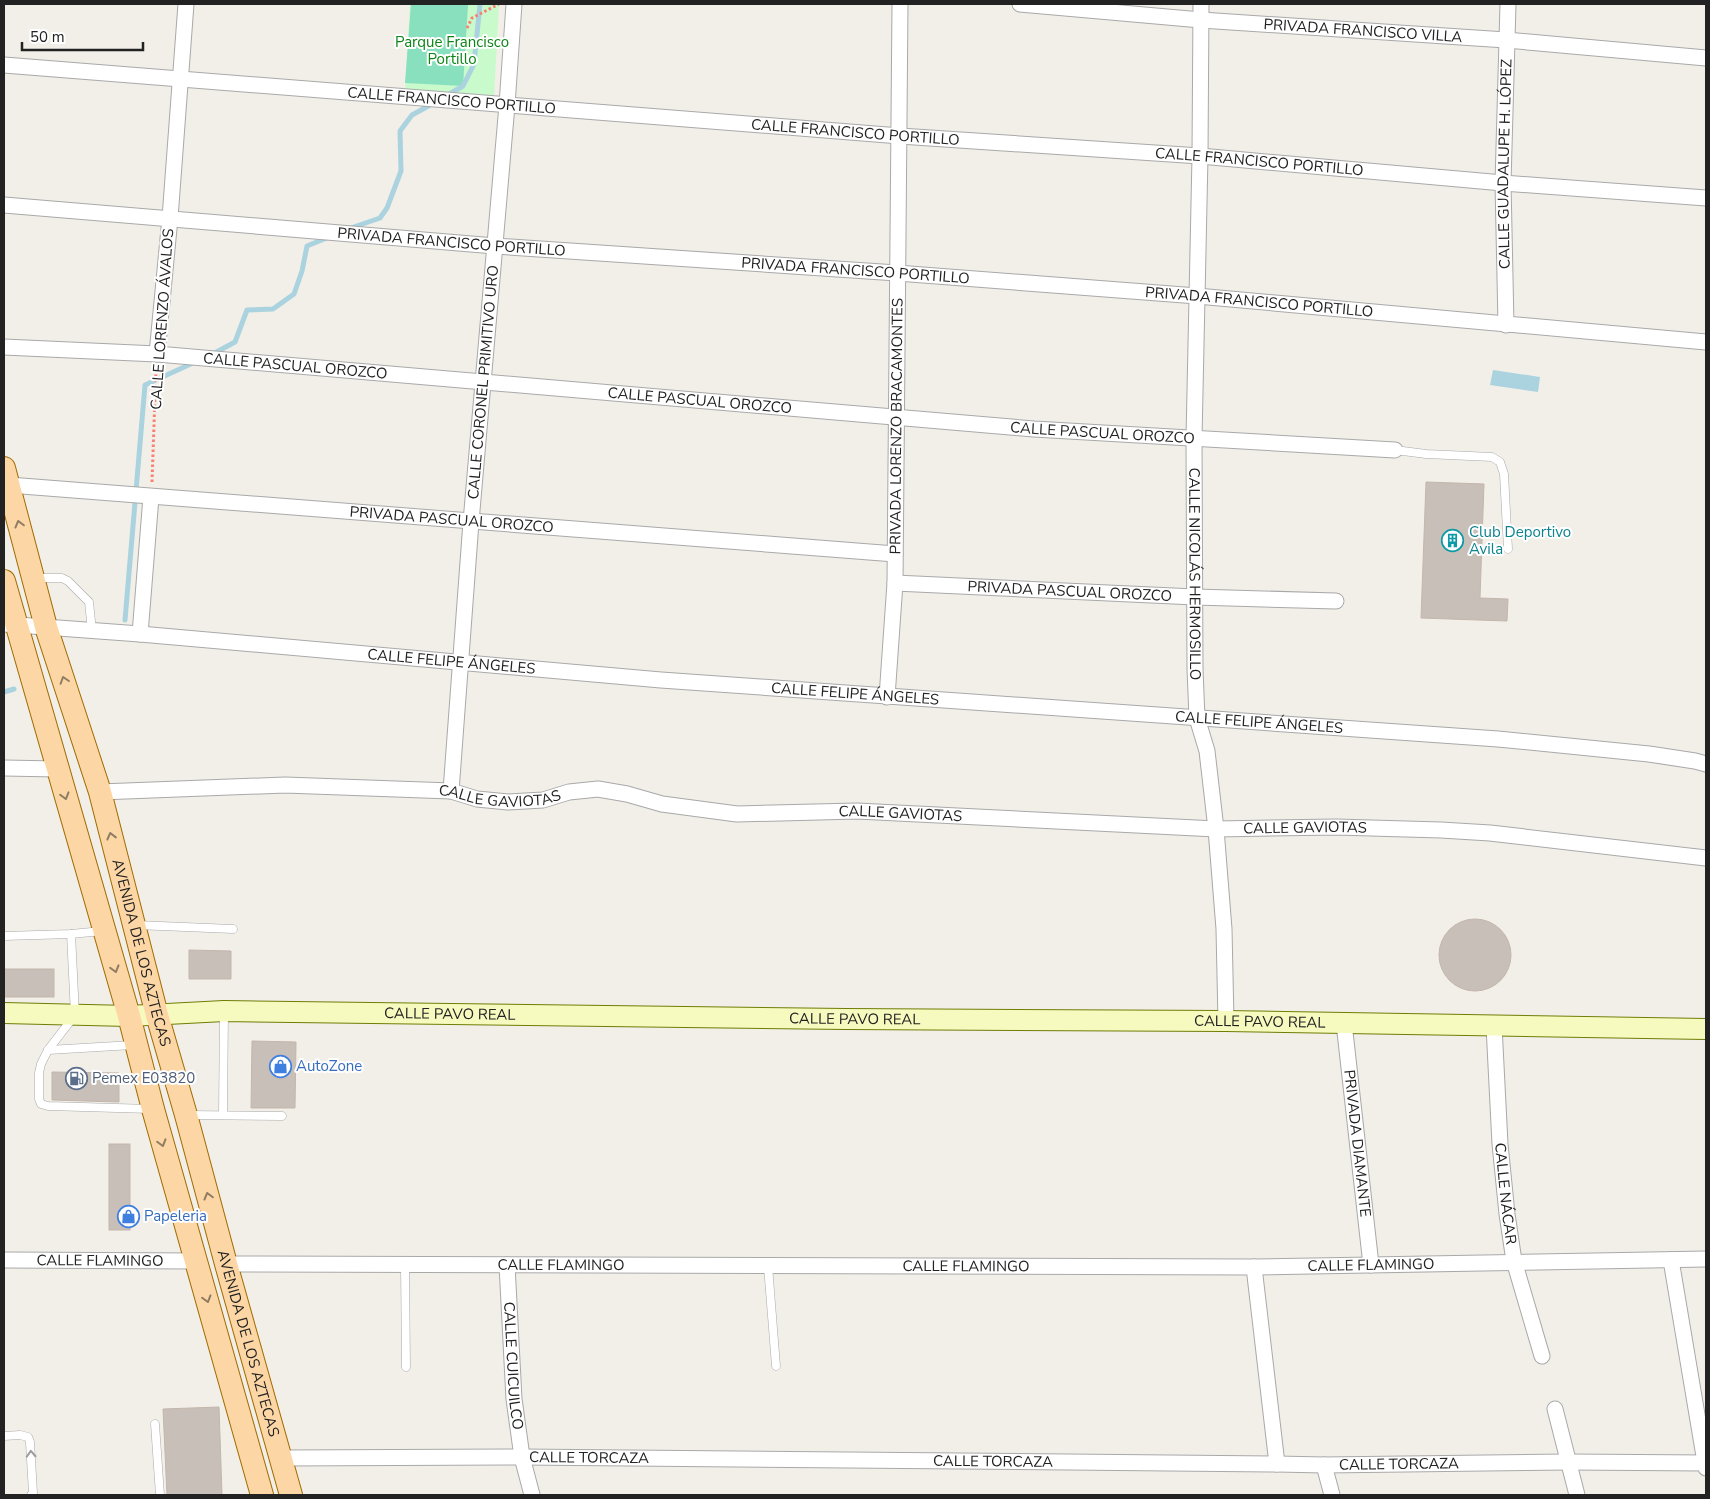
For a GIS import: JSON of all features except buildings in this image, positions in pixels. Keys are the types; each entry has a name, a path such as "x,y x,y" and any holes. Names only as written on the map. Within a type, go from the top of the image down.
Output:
{"main road":[{"name":"AVENIDA DE LOS AZTECAS","path":"6,477 46,627 100,792 157,1015 292,1495"},
{"name":"AVENIDA DE LOS AZTECAS","path":"4,581 10,624 58,769 129,1016 153,1109 262,1495"}],"street":[{"name":"CALLE LORENZO ÁVALOS","path":"157,354 170,218 186,4"},
{"name":"CALLE CORONEL PRIMITIVO URO","path":"451,791 482,382 507,105 514,4"},
{"name":"PRIVADA LORENZO BRACAMONTES","path":"887,697 895,583 900,4"},
{"name":"PRIVADA FRANCISCO VILLA","path":"1020,4 1200,20 1506,40 1706,58"},
{"name":"CALLE NICOLÁS HERMOSILLO","path":"1201,4 1194,439 1195,670 1197,718 1207,751 1216,829 1224,929 1226,1021"},
{"name":"CALLE GUADALUPE H. LÓPEZ","path":"1506,324 1504,182 1508,4"},
{"name":"CALLE FRANCISCO PORTILLO","path":"4,65 900,136 1200,156 1706,198"},
{"name":"PRIVADA FRANCISCO PORTILLO","path":"4,205 495,246 897,273 1196,296 1706,342"},
{"name":"CALLE PASCUAL OROZCO","path":"4,348 157,354 897,418 1194,439 1395,450"},
{"name":"PRIVADA PASCUAL OROZCO","path":"6,477 151,497 895,554"},
{"path":"140,634 151,497"},
{"name":"PRIVADA PASCUAL OROZCO","path":"895,583 1336,600"},
{"name":"CALLE FELIPE ÁNGELES","path":"10,624 661,680 1442,734 1649,754 1706,764"},
{"path":"4,768 58,769"},
{"name":"CALLE GAVIOTAS","path":"100,792 285,786 451,791 477,799 508,802 543,800 568,792 598,789 627,794 662,804 737,814 857,811 1216,829 1336,827 1441,830 1490,833 1706,858"},
{"name":"CALLE PAVO REAL","path":"4,1013 129,1016 224,1011 846,1019 1226,1021 1706,1029"},
{"name":"PRIVADA DIAMANTE","path":"1344,1023 1371,1265"},
{"name":"CALLE NÁCAR","path":"1494,1026 1500,1144 1507,1214 1514,1261 1542,1356"},
{"name":"CALLE FLAMINGO","path":"226,1264 1254,1267 1706,1259"},
{"name":"CALLE FLAMINGO","path":"4,1260 196,1261"},
{"path":"1671,1260 1706,1468"},
{"name":"CALLE CUICUILCO","path":"507,1266 514,1399 522,1457 532,1495"},
{"path":"1254,1267 1277,1464"},
{"path":"1555,1409 1578,1495"},
{"name":"CALLE TORCAZA","path":"281,1458 522,1457 1324,1466 1568,1462 1706,1463"},
{"path":"1324,1466 1332,1495"}],"lane":[{"path":"1395,450 1426,454 1492,456 1500,462 1504,474 1508,549"},
{"path":"33,578 62,578 68,581 89,602 92,631"},
{"path":"134,925 233,928"},
{"path":"4,936 104,931"},
{"path":"71,934 75,1014 40,1064 39,1099 42,1104 48,1106 153,1109"},
{"path":"223,1114 224,1011"},
{"path":"48,1050 136,1045"},
{"path":"186,1115 282,1116"},
{"path":"405,1265 406,1366"},
{"path":"768,1266 776,1366"},
{"path":"155,1424 160,1495"},
{"path":"4,1436 20,1435 28,1437 30,1442 33,1493 31,1495"}],"path":[{"path":"467,28 472,18 499,4"},
{"name":"CALLE LORENZO ÁVALOS","path":"151,497 157,354"}],"green space":[{"name":"Parque Francisco Portillo","path":"410,4 499,4 494,97 405,92"},
{"path":"411,4 468,5 463,86 405,83"}],"water":[{"path":"1493,370 1540,377 1538,392 1490,385"}],"waterway":[{"path":"446,96 463,86 474,64 480,4"},
{"path":"348,229 380,218 387,208 401,171 400,131 412,115 432,104"},
{"path":"211,355 235,342 247,310 273,309 294,294 302,271 307,246 329,237"},
{"path":"125,620 145,385 195,362"},
{"path":"4,692 14,689"}],"place":[{"name":"Club Deportivo Avila","path":"1453,541"},
{"name":"AutoZone","path":"280,1066"},
{"name":"Pemex E03820","path":"76,1078"},
{"name":"Papeleria","path":"128,1216"}]}
